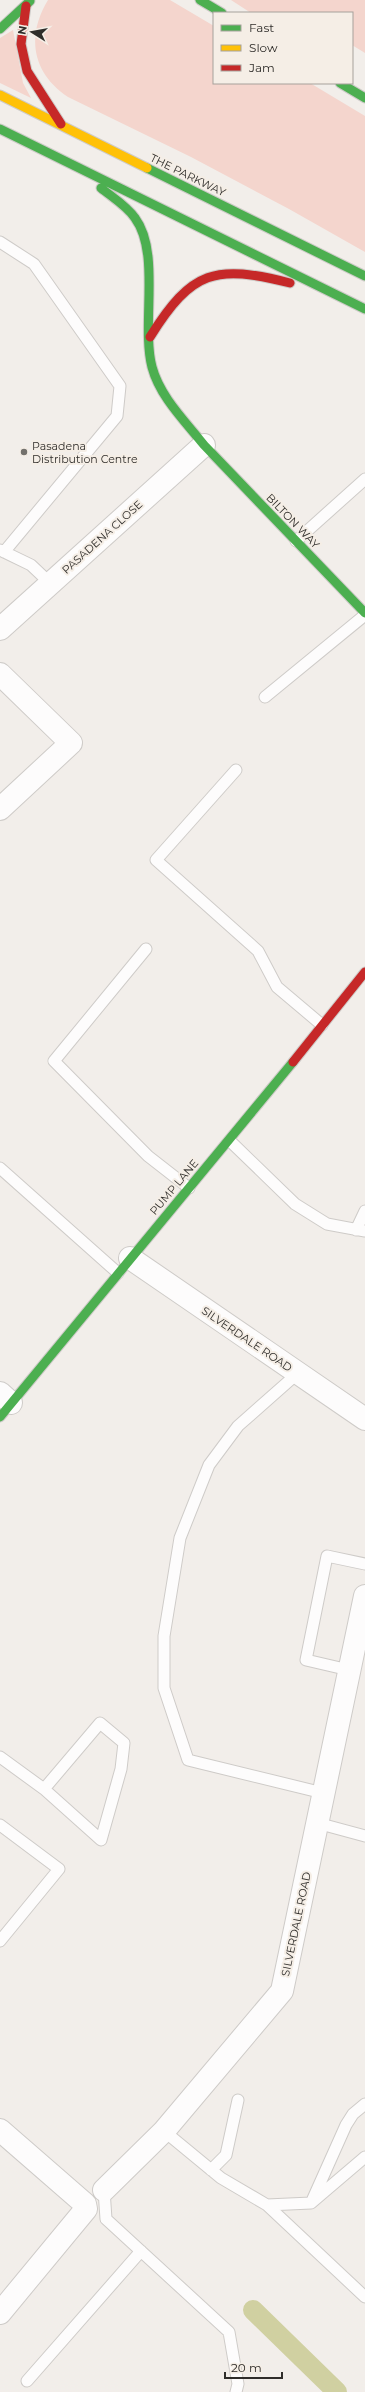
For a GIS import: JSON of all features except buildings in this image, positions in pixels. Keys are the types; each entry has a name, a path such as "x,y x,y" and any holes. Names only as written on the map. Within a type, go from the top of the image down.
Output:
{"main road":[{"path":"200,0 220,12"},
{"path":"0,29 29,3"},
{"path":"29,3 21,44 26,71 63,126"},
{"path":"342,84 365,98"},
{"name":"THE PARKWAY","path":"0,95 365,276"},
{"path":"0,129 363,308"},
{"name":"BILTON WAY","path":"78,167 134,217 143,232 149,273 147,313 152,367 163,393 204,445 365,614"},
{"path":"150,337 162,317 182,291 195,280 216,274 232,272 269,277 336,296"},
{"name":"PUMP LANE","path":"4,1405 230,1140 365,972"}],"street":[{"name":"PASADENA CLOSE","path":"0,629 204,445"},
{"path":"0,674 71,743 0,809"},
{"name":"SILVERDALE ROAD","path":"124,1266 298,1373 365,1419"},
{"name":"SILVERDALE ROAD","path":"104,2190 164,2131 282,1991 365,1596"},
{"path":"0,2130 85,2204 85,2212 0,2313"}],"lane":[{"path":"0,242 34,264 120,386 117,416 2,551 31,565 50,584"},
{"path":"296,542 365,479"},
{"path":"265,697 365,614"},
{"path":"236,770 156,860 258,950 278,987 322,1025"},
{"path":"146,949 54,1061 143,1151 189,1188"},
{"path":"230,1140 295,1204 327,1224 360,1231 365,1211"},
{"path":"0,1168 124,1266"},
{"path":"298,1373 238,1426 208,1465 180,1538 164,1636 164,1688 188,1760 323,1794"},
{"path":"350,1670 306,1660 327,1556 365,1564"},
{"path":"0,1757 44,1790 101,1840 121,1769 124,1743 100,1723 44,1790"},
{"path":"317,1823 365,1836"},
{"path":"0,1825 59,1868 0,1941"},
{"path":"211,2170 226,2155 238,2100"},
{"path":"311,2203 346,2125 353,2114 365,2104"},
{"path":"164,2131 220,2178 267,2205 365,2297"},
{"path":"267,2205 311,2203 365,2157"},
{"path":"104,2190 106,2219 229,2332 238,2384 236,2392"},
{"path":"27,2381 141,2251"}],"shaded area":[{"path":"48,0 170,0 213,25 213,84 312,84 365,116 365,252 289,209 191,157 68,97 47,77 40,65 36,53 35,40 41,14"},
{"path":"231,0 365,0 365,53 353,46 353,12 249,12"},
{"path":"13,30 23,83 31,98 0,83 0,38"}],"waterway":[{"path":"253,2310 337,2392"}],"traffic: fast":[{"path":"200,0 220,12"},
{"path":"0,29 30,1"},
{"path":"342,84 365,98"},
{"path":"0,129 365,309"},
{"path":"147,168 365,276"},
{"path":"101,188 128,210 135,218 143,233 149,269 148,331 152,367 167,399 204,445"},
{"path":"204,445 365,613"},
{"path":"0,1417 293,1062"}],"traffic: slow":[{"path":"0,95 147,168"}],"traffic: jam":[{"path":"26,6 21,44 27,71 61,124"},
{"path":"150,337 179,298 193,285 208,278 224,274 242,274 290,283"},
{"path":"293,1062 365,972"}],"place":[{"name":"Pasadena Distribution Centre","path":"24,452"}]}
